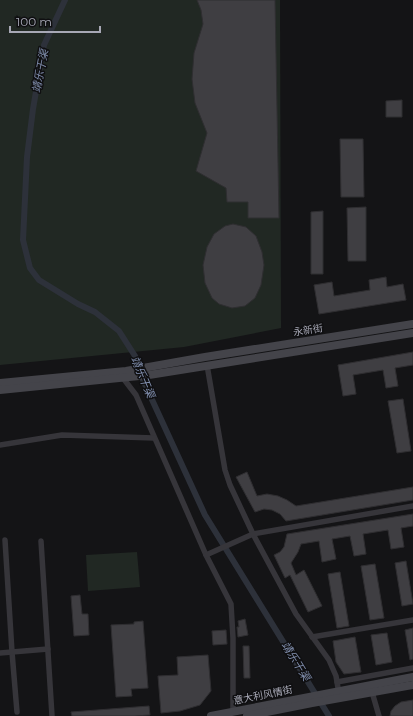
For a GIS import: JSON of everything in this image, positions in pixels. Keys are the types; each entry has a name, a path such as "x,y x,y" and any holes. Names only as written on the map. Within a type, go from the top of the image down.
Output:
{"street":[{"name":"永新街","path":"206,361 413,324"},
{"name":"永新街","path":"206,361 413,333"},
{"path":"0,390 126,375 206,361 225,470 230,485 252,534 296,614 329,660 337,682 339,695"},
{"path":"0,383 126,375"},
{"path":"126,375 206,555 231,604 233,638 233,711"},
{"path":"0,445 62,435 154,438"},
{"path":"206,555 252,534 413,506"},
{"path":"5,540 17,712"},
{"path":"41,541 52,716"},
{"path":"312,637 413,620"},
{"path":"0,653 48,649"},
{"path":"337,682 413,668"},
{"name":"意大利风情街","path":"339,695 413,677"},
{"name":"意大利风情街","path":"248,716 324,697 372,692 413,685"},
{"path":"372,692 378,716"},
{"name":"意大利风情街","path":"211,716 222,715 233,711 311,700"}],"shaded area":[{"path":"0,0 280,0 281,328 184,347 0,365"},
{"path":"137,552 140,587 88,591 86,555"}],"building":[{"path":"197,0 275,0 279,218 248,218 248,202 227,202 226,188 196,171 207,133 195,103 192,79 194,53 203,24 201,10"},
{"path":"402,100 402,117 386,117 386,101"},
{"path":"340,139 363,139 364,197 341,197"},
{"path":"366,207 366,261 348,261 347,208"},
{"path":"323,211 323,274 311,274 311,212"},
{"path":"233,224 246,227 256,236 262,252 264,265 261,285 255,298 245,306 232,308 219,304 212,298 205,283 203,265 207,247 214,234 225,226"},
{"path":"386,277 387,287 403,284 406,300 319,314 314,285 332,282 334,296 370,290 369,280"},
{"path":"413,352 413,365 395,368 398,386 386,388 383,370 353,375 356,394 343,396 338,365"},
{"path":"403,399 411,451 397,453 388,401"},
{"path":"247,472 257,496 267,494 278,496 296,506 413,487 413,500 286,521 280,514 272,510 264,509 255,512 236,477"},
{"path":"413,514 413,526 401,528 404,547 391,549 388,530 363,534 366,554 354,556 350,536 332,539 336,559 322,562 319,541 301,544 291,563 296,575 304,570 322,606 308,612 290,575 285,578 274,555 280,552 284,547 287,534"},
{"path":"406,561 413,604 402,606 395,563"},
{"path":"375,564 384,618 370,620 361,566"},
{"path":"340,572 349,626 337,628 328,574"},
{"path":"80,595 82,614 88,614 89,635 74,636 71,596"},
{"path":"245,619 248,635 238,637 238,621"},
{"path":"143,621 148,688 131,689 132,696 116,697 111,625 134,624 134,622"},
{"path":"413,628 413,659 410,660 405,630"},
{"path":"226,630 227,644 213,645 212,631"},
{"path":"387,633 392,662 376,665 371,635"},
{"path":"355,637 361,672 344,674 336,662 333,641"},
{"path":"243,646 249,646 250,678 244,678"},
{"path":"208,655 211,691 200,705 180,711 161,713 158,676 178,675 177,657"},
{"path":"413,700 413,716 390,716 391,711 395,706 401,702"},
{"path":"149,706 150,715 72,716 71,712"}],"waterway":[{"name":"靖乐干渠","path":"65,0 44,45 33,109 27,157 23,240 30,268 39,280 78,304 95,312 119,331 135,356 143,380 205,515 329,716"}]}
